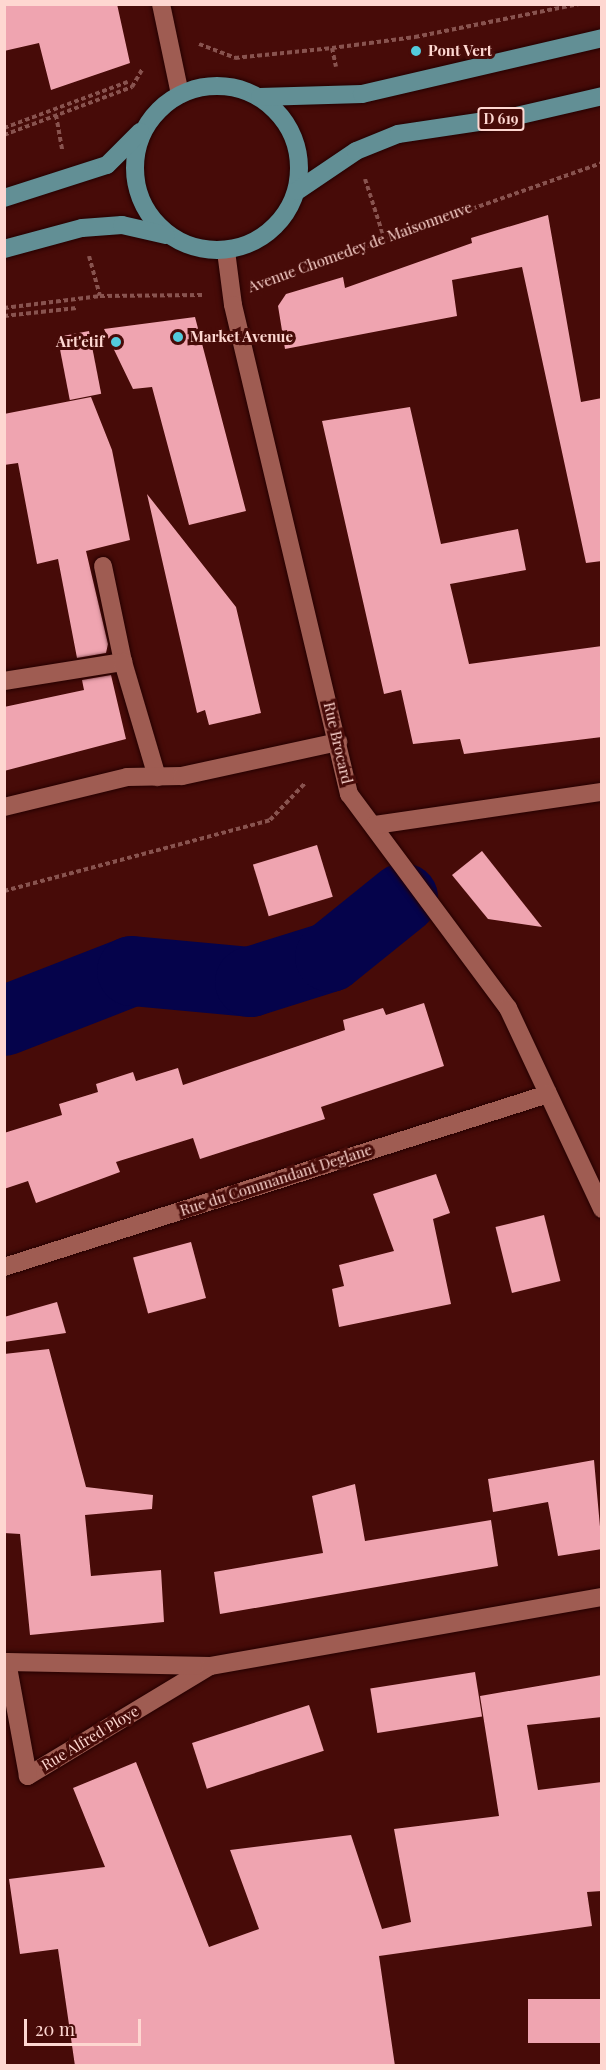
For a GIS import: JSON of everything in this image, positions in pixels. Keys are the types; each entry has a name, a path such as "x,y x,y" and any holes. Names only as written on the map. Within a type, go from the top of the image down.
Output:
{"main road":[{"path":"4,198 107,165 160,108 180,94 225,87 260,97 362,94 602,38"},
{"name":"D 619","path":"297,191 356,151 398,134 512,117 602,96"},
{"path":"145,126 136,149 139,197 150,219 168,236 186,246 226,251 271,232 297,191 300,173 294,138 274,108 260,97"},
{"path":"4,249 82,228 122,225 168,236"}],"street":[{"path":"161,4 180,94"},
{"name":"Rue Brocard","path":"226,251 230,293 350,794 508,1008 602,1209"},
{"path":"102,566 123,662 157,777"},
{"path":"4,681 123,662"},
{"path":"4,807 127,777 182,776 338,742"},
{"path":"375,825 602,792"},
{"name":"Rue du Commandant Deglane","path":"4,1267 548,1094"},
{"name":"Rue Alfred Ploye","path":"210,1666 28,1776 7,1662 210,1666 602,1597"}],"path":[{"path":"332,48 415,37 579,4"},
{"path":"4,128 128,82"},
{"path":"4,135 56,115"},
{"name":"Avenue Chomedey de Maisonneuve","path":"4,308 100,296 230,293 602,163"},
{"path":"4,316 77,308"},
{"path":"4,891 270,820 303,782 345,772"}],"building":[{"path":"4,4 117,4 130,63 51,90 39,43 4,51"},
{"path":"548,215 581,402 602,398 602,561 586,563 522,267 452,280 457,316 285,349 278,306 286,294 343,277 345,288 472,243 471,238"},
{"path":"195,317 246,511 189,525 152,387 133,389 104,329"},
{"path":"89,331 101,394 70,400 58,337"},
{"path":"91,397 112,450 130,540 86,551 108,644 106,653 77,658 58,559 37,564 18,463 4,465 4,414"},
{"path":"410,407 441,544 518,529 526,570 450,584 469,664 602,646 602,737 464,754 460,739 413,744 401,690 384,694 322,421"},
{"path":"147,494 236,607 261,713 209,725 205,710 197,713"},
{"path":"111,675 126,739 4,771 4,707 84,690 82,680"},
{"path":"317,845 333,897 269,916 253,865"},
{"path":"482,851 542,927 488,919 452,875"},
{"path":"424,1003 444,1066 321,1107 325,1119 200,1159 193,1138 116,1162 120,1172 36,1203 28,1181 4,1189 4,1133 62,1115 59,1104 98,1092 96,1084 133,1072 136,1081 178,1068 183,1085 345,1030 343,1020 383,1008 386,1015"},
{"path":"436,1174 450,1213 433,1219 451,1304 339,1327 332,1289 344,1286 339,1265 394,1251 373,1194"},
{"path":"544,1215 560,1281 512,1293 495,1227"},
{"path":"191,1242 206,1298 148,1314 133,1258"},
{"path":"57,1302 66,1333 4,1342 4,1317"},
{"path":"49,1349 86,1487 153,1495 152,1509 85,1515 91,1576 161,1570 164,1622 30,1635 20,1534 4,1533 4,1354"},
{"path":"594,1460 602,1549 558,1556 548,1502 493,1512 488,1479"},
{"path":"355,1484 365,1541 491,1520 498,1566 220,1614 214,1572 323,1553 312,1496"},
{"path":"475,1672 482,1716 377,1733 370,1689"},
{"path":"602,1675 602,1717 527,1725 538,1790 602,1782 602,1891 587,1892 592,1926 379,1956 395,2066 75,2066 58,1949 20,1954 9,1879 105,1867 73,1788 136,1762 209,1947 259,1929 230,1850 351,1835 382,1929 411,1922 394,1829 499,1816 480,1696"},
{"path":"309,1705 324,1751 207,1789 192,1743"},
{"path":"528,1999 602,1999 602,2043 528,2043"}],"waterway":[{"path":"4,1021 132,971 250,982 330,957 403,898"}],"place":[{"name":"Pont Vert","path":"416,51"},
{"name":"Market Avenue","path":"178,337"},
{"name":"Art'etif","path":"116,342"}]}
